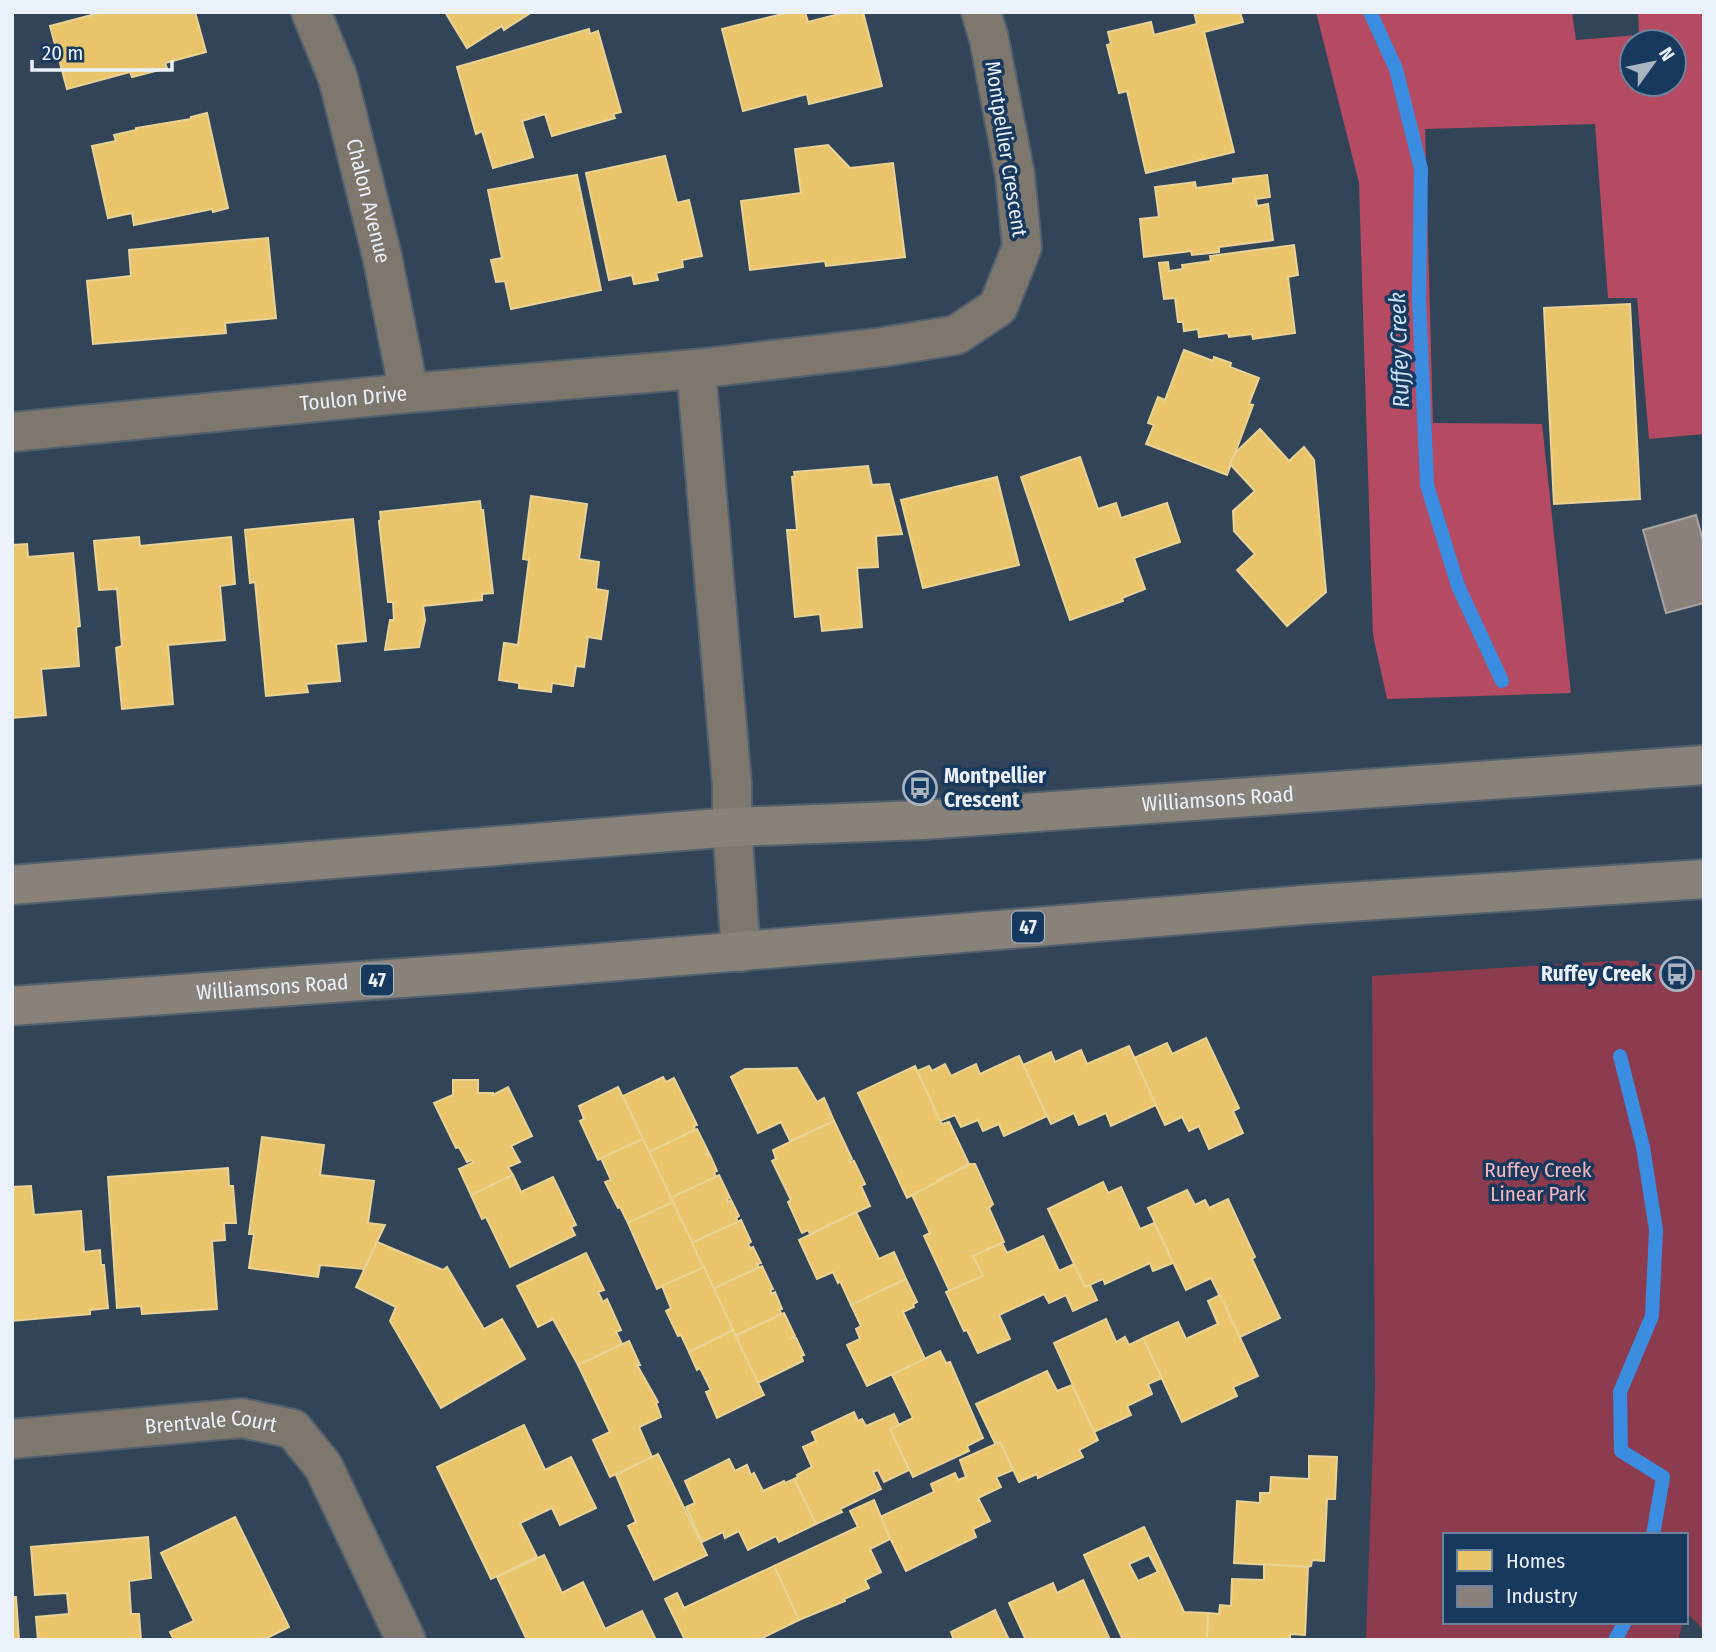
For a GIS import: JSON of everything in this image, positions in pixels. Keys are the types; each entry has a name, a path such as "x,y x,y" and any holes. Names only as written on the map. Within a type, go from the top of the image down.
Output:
{"main road":[{"name":"Williamsons Road","path":"12,885 732,827 923,820 1704,765"},
{"name":"Williamsons Road","path":"12,1006 1316,904 1704,879"}],"street":[{"name":"Chalon Avenue","path":"311,12 338,78 383,256 409,393"},
{"name":"Montpellier Crescent","path":"696,369 883,347 956,335 998,307 1022,247 1015,175 989,39 981,12"},
{"name":"Toulon Drive","path":"12,432 409,393 696,369"},
{"path":"696,369 730,754 741,951"},
{"name":"Brentvale Court","path":"12,1439 242,1418 293,1429 323,1466 406,1640"}],"green space":[{"name":"Ruffey Creek Linear Park","path":"1627,960 1704,971 1704,1630 1688,1614 1688,1533 1443,1533 1443,1624 1682,1624 1678,1640 1366,1640 1375,1389 1372,976"}],"shaded area":[{"path":"1316,12 1572,12 1576,40 1618,37 1618,98 1688,98 1688,28 1639,28 1638,12 1704,12 1704,434 1649,439 1637,298 1608,298 1595,124 1425,129 1433,423 1542,424 1571,693 1387,699 1373,635 1359,183"}],"building: Homes":[{"path":"103,12 195,12 206,52 165,63 167,68 132,77 130,72 67,89 50,26"},
{"path":"445,12 532,12 504,30 502,26 467,48"},
{"path":"790,12 805,12 808,22 847,12 863,12 882,86 809,104 807,94 743,111 722,29"},
{"path":"1194,12 1240,12 1243,22 1204,32 1234,152 1146,173 1127,91 1119,93 1107,45 1111,44 1108,32 1151,22 1154,35 1197,24"},
{"path":"589,29 590,34 598,31 621,112 613,114 615,118 552,136 545,114 522,121 533,157 493,168 482,131 476,134 457,67"},
{"path":"207,113 228,208 134,225 132,213 108,218 92,146 116,141 114,135 136,128 191,119"},
{"path":"828,145 850,168 893,163 905,257 826,266 825,261 750,270 741,201 801,193 795,149"},
{"path":"665,156 677,203 689,200 702,256 682,260 683,267 656,273 658,280 634,284 632,275 609,280 586,173"},
{"path":"577,175 601,290 511,309 505,281 496,282 491,260 502,258 488,190"},
{"path":"1267,175 1270,197 1256,199 1257,206 1268,204 1273,240 1219,247 1219,252 1192,255 1191,251 1144,257 1140,219 1159,217 1155,187 1195,182 1196,188 1233,183 1233,179"},
{"path":"268,238 276,318 225,323 226,333 93,344 87,281 131,276 129,250"},
{"path":"1294,245 1298,275 1288,277 1295,333 1253,339 1252,334 1229,337 1228,333 1199,337 1198,329 1184,331 1183,322 1178,322 1175,298 1164,299 1159,263 1168,262 1169,271 1183,269 1182,265 1211,261 1210,256"},
{"path":"1630,304 1640,499 1554,504 1544,308"},
{"path":"1184,350 1213,361 1214,357 1231,363 1230,367 1259,378 1249,404 1253,405 1227,475 1146,444 1154,425 1148,423 1158,397 1165,400"},
{"path":"1260,429 1289,461 1304,447 1314,460 1326,592 1287,626 1237,570 1255,554 1234,531 1233,511 1255,491 1230,464 1235,453"},
{"path":"1080,457 1098,509 1116,503 1121,518 1167,503 1180,542 1134,558 1145,589 1122,598 1123,601 1070,620 1021,477"},
{"path":"868,466 872,485 889,484 902,534 876,536 878,567 857,568 862,627 822,631 820,614 795,617 787,530 797,530 792,477 795,476 794,472"},
{"path":"997,477 1019,565 923,588 901,500"},
{"path":"531,496 587,504 579,559 599,562 596,589 608,591 601,639 588,637 584,667 576,666 573,686 552,683 551,692 519,688 519,683 499,680 504,643 518,645 529,560 523,559"},
{"path":"480,501 493,593 482,594 482,600 423,606 425,620 419,647 385,650 390,620 394,620 393,602 388,602 380,512"},
{"path":"353,519 366,641 336,644 340,681 306,684 308,692 266,696 255,582 250,583 245,530"},
{"path":"139,537 140,546 231,537 235,584 220,586 225,640 168,645 173,704 122,709 116,648 122,646 117,589 99,590 94,541"},
{"path":"27,544 28,557 73,553 80,626 76,627 79,666 41,669 46,715 12,718 12,545"},
{"path":"1206,1038 1239,1108 1233,1111 1243,1133 1209,1149 1199,1126 1189,1131 1182,1117 1165,1125 1134,1058 1167,1043 1172,1054"},
{"path":"1129,1046 1156,1105 1111,1126 1106,1113 1079,1125 1074,1113 1051,1124 1023,1065 1051,1052 1055,1062 1081,1050 1087,1064"},
{"path":"1019,1056 1047,1116 1004,1136 999,1124 983,1131 978,1120 961,1127 955,1115 940,1121 917,1071 929,1066 932,1071 945,1064 951,1076 976,1064 980,1074"},
{"path":"915,1066 940,1121 942,1124 949,1122 969,1164 907,1198 858,1093"},
{"path":"797,1068 817,1102 824,1098 834,1121 790,1141 781,1122 758,1133 731,1077 745,1069"},
{"path":"663,1077 666,1082 674,1078 697,1125 694,1126 695,1130 649,1152 623,1096"},
{"path":"453,1080 478,1080 478,1093 493,1095 508,1087 532,1136 511,1146 520,1162 508,1167 513,1175 471,1195 459,1169 474,1162 467,1162 459,1147 456,1148 434,1103 453,1095"},
{"path":"618,1087 643,1139 598,1160 580,1121 584,1119 579,1106"},
{"path":"834,1121 852,1159 849,1160 854,1161 865,1184 861,1186 870,1206 810,1234 808,1230 802,1233 788,1202 791,1200 772,1161 776,1159 773,1150"},
{"path":"697,1129 709,1153 705,1154 710,1155 717,1171 714,1172 716,1177 671,1198 649,1152"},
{"path":"262,1137 324,1145 320,1175 374,1181 368,1223 385,1225 364,1269 320,1265 318,1277 249,1268 254,1234 249,1234"},
{"path":"643,1139 673,1202 628,1223 605,1182 611,1180 601,1158"},
{"path":"970,1164 975,1164 993,1204 989,1208 1004,1242 973,1256 983,1276 950,1292 924,1236 930,1233 912,1195"},
{"path":"228,1168 229,1186 233,1186 236,1223 224,1223 225,1240 212,1241 217,1309 142,1314 141,1306 117,1308 108,1177"},
{"path":"513,1175 521,1192 553,1177 576,1225 571,1227 575,1235 510,1267 486,1217 482,1219 471,1195"},
{"path":"719,1175 730,1198 727,1199 728,1202 731,1200 739,1216 736,1218 738,1222 692,1243 671,1198"},
{"path":"1103,1182 1108,1193 1121,1187 1140,1229 1154,1223 1173,1263 1153,1271 1150,1263 1105,1284 1103,1279 1085,1287 1048,1209"},
{"path":"31,1186 34,1215 81,1211 84,1252 100,1250 108,1308 90,1310 90,1314 12,1321 12,1187"},
{"path":"1187,1190 1195,1205 1205,1200 1209,1208 1228,1199 1280,1318 1240,1337 1211,1278 1186,1290 1148,1208"},
{"path":"673,1202 704,1267 657,1289 628,1223"},
{"path":"856,1212 879,1259 894,1252 906,1279 851,1305 833,1272 817,1279 799,1240"},
{"path":"741,1220 751,1242 748,1244 750,1248 753,1247 761,1263 757,1264 759,1267 713,1289 692,1243"},
{"path":"1043,1236 1059,1271 1074,1264 1085,1287 1090,1285 1097,1300 1073,1311 1066,1295 1049,1303 1044,1294 999,1315 1010,1339 978,1353 967,1330 964,1331 946,1292 983,1276 973,1256 1002,1243 1007,1253"},
{"path":"377,1242 443,1270 447,1267 484,1329 502,1319 525,1359 441,1408 390,1321 396,1307 356,1287"},
{"path":"586,1253 604,1290 598,1292 603,1302 607,1299 621,1330 616,1332 622,1344 578,1365 553,1319 538,1327 517,1286"},
{"path":"762,1266 782,1314 735,1336 713,1289"},
{"path":"704,1267 733,1330 689,1352 666,1311 671,1308 662,1286"},
{"path":"906,1279 917,1302 913,1304 914,1307 903,1312 925,1359 867,1386 847,1345 860,1339 856,1329 861,1326 851,1305"},
{"path":"1220,1295 1258,1376 1233,1387 1237,1396 1182,1422 1143,1338 1178,1322 1186,1339 1218,1324 1208,1301"},
{"path":"784,1313 795,1336 792,1338 796,1338 804,1355 801,1356 803,1361 758,1383 735,1336"},
{"path":"1106,1319 1116,1342 1125,1337 1129,1345 1143,1338 1162,1378 1148,1384 1152,1394 1127,1406 1131,1415 1094,1432 1054,1343"},
{"path":"733,1330 764,1395 717,1418 706,1392 711,1390 689,1352"},
{"path":"629,1341 640,1365 637,1365 658,1402 656,1403 661,1417 639,1427 652,1457 610,1477 593,1440 610,1432 578,1365"},
{"path":"940,1351 946,1363 950,1362 983,1438 967,1446 969,1451 913,1477 890,1429 913,1418 892,1375"},
{"path":"1047,1371 1057,1391 1072,1385 1098,1440 1079,1450 1083,1457 1038,1478 1037,1474 1019,1482 1000,1442 995,1443 976,1404"},
{"path":"854,1412 858,1421 862,1419 866,1426 894,1414 899,1425 890,1429 909,1470 884,1482 878,1470 873,1472 881,1489 816,1524 794,1479 812,1467 803,1447 816,1441 812,1432"},
{"path":"524,1425 545,1470 571,1457 596,1508 560,1525 552,1508 520,1523 537,1557 491,1579 437,1467"},
{"path":"1000,1442 1013,1470 996,1477 1001,1487 978,1498 990,1521 973,1529 976,1537 906,1571 880,1517 934,1492 931,1484 955,1473 958,1480 966,1477 960,1460"},
{"path":"658,1454 707,1555 654,1580 628,1526 636,1522 616,1475"},
{"path":"1309,1456 1337,1457 1335,1499 1327,1499 1324,1561 1312,1560 1311,1566 1308,1567 1234,1563 1237,1501 1260,1503 1260,1493 1270,1493 1271,1477 1309,1479"},
{"path":"729,1459 735,1471 747,1465 763,1491 794,1479 816,1524 779,1542 776,1536 748,1550 739,1531 725,1538 723,1532 702,1542 686,1507 695,1503 685,1481"},
{"path":"874,1500 890,1539 870,1549 881,1572 865,1580 869,1588 799,1620 774,1566 858,1527 850,1511"},
{"path":"235,1517 289,1627 263,1640 174,1640 170,1632 194,1621 161,1553"},
{"path":"1144,1527 1184,1612 1208,1613 1207,1640 1123,1640 1084,1555","holes":["1149,1555 1158,1572 1138,1581 1129,1564"]},
{"path":"148,1537 151,1578 129,1581 131,1614 139,1614 141,1640 38,1640 36,1617 69,1614 67,1593 35,1595 31,1547"},
{"path":"544,1555 562,1593 583,1582 605,1629 642,1611 656,1640 524,1640 526,1638 497,1577"},
{"path":"1264,1564 1308,1567 1305,1635 1290,1634 1290,1640 1207,1640 1208,1613 1219,1614 1220,1605 1231,1606 1232,1579 1264,1580"},
{"path":"774,1566 799,1620 762,1638 763,1640 685,1640 665,1599 677,1593 684,1608"},
{"path":"1083,1580 1110,1640 1026,1640 1009,1603 1053,1583 1057,1593"},
{"path":"12,1597 16,1597 19,1640 12,1640"},
{"path":"995,1610 1009,1640 954,1640 951,1632"}],"building: Industry":[{"path":"1696,515 1704,544 1704,603 1666,613 1643,530"}],"waterway":[{"name":"Ruffey Creek","path":"1370,12 1396,69 1421,169 1419,298 1427,485 1458,586 1502,681"},
{"name":"Ruffey Creek","path":"1620,1056 1643,1147 1656,1230 1652,1316 1620,1392 1621,1451 1663,1477 1653,1533"},
{"name":"Ruffey Creek","path":"1615,1640 1624,1624"}],"place":[{"name":"Montpellier Crescent","path":"920,788"},
{"name":"Ruffey Creek","path":"1677,974"}]}
